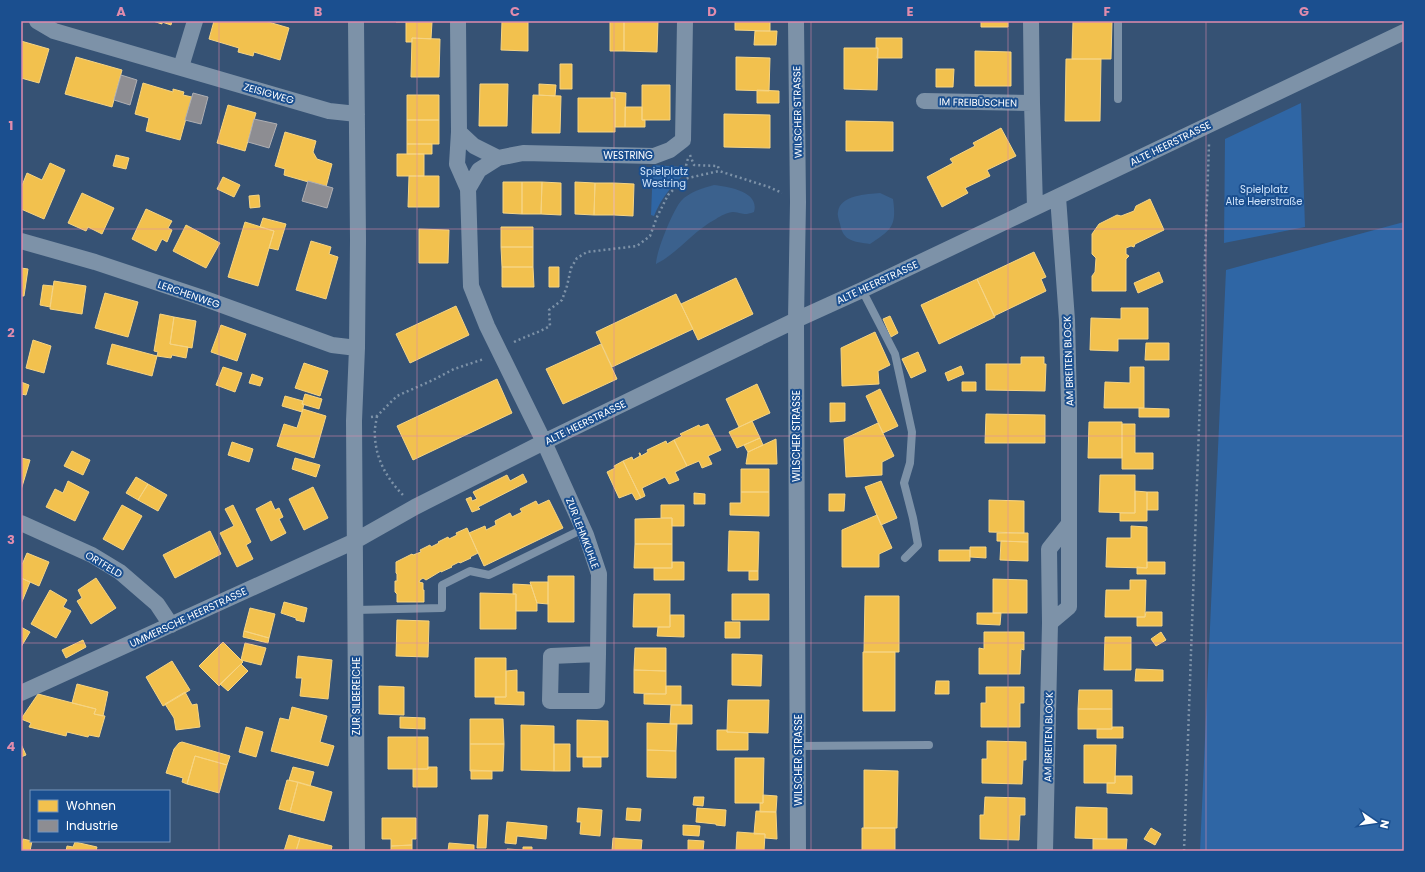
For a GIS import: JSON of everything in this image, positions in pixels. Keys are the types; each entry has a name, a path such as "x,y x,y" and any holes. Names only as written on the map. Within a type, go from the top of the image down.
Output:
{"street":[{"name":"ZEISIGWEG","path":"37,21 54,31 181,68 329,111 357,114"},
{"path":"181,68 195,21"},
{"path":"355,541 354,421 357,348 356,21"},
{"path":"458,21 460,132 457,164 468,189 471,286 487,326 544,442"},
{"path":"683,140 686,21"},
{"name":"WILSCHER STRASSE","path":"796,21 798,202 796,320 798,851"},
{"name":"IM FREIBÜSCHEN","path":"1031,21 1035,207"},
{"name":"ALTE HEERSTRASSE","path":"355,541 415,507 544,442 796,320 1404,32"},
{"name":"IM FREIBÜSCHEN","path":"924,101 1032,103"},
{"path":"460,132 474,146 498,158"},
{"name":"WESTRING","path":"468,189 479,170 498,158 523,153 654,156 670,150 683,140"},
{"name":"AM BREITEN BLOCK","path":"1045,851 1050,623 1069,607 1069,403 1067,320 1058,197"},
{"name":"LERCHENWEG","path":"21,241 95,262 200,297 332,344 357,348"},
{"name":"ZUR LEHMKUHLE","path":"544,442 583,529 598,574 598,654"},
{"name":"ORTFELD","path":"21,523 92,555 120,572 157,604 171,625"},
{"name":"ZUR SILBEREICHE","path":"355,541 357,851"},
{"name":"UMMERSCHE HEERSTRASSE","path":"21,693 355,541"}],"lane":[{"path":"1118,21 1118,99"},
{"path":"862,290 895,354 912,432 910,463 904,484 914,518 918,544 905,558"},
{"path":"355,610 442,608 442,585 470,571 489,574 583,529"},
{"path":"798,746 929,745"}],"path":[{"path":"1184,851 1210,124"},
{"path":"683,140 694,164 718,166 719,171"},
{"path":"686,162 686,174 688,178"},
{"path":"354,421 377,416 398,396 454,369 493,356 499,351 523,338 538,333 550,326 549,310 562,300 571,268 577,258 587,252 637,246 650,236 657,217 668,195 688,178 719,171 769,186 798,202"},
{"path":"377,416 374,436 377,456 389,479"}],"green space":[{"name":"Spielplatz Alte Heerstraße","path":"1301,103 1305,227 1224,243 1225,139"},
{"name":"Spielplatz Westring","path":"653,165 683,167 684,175 666,194 654,216 651,215"},
{"path":"1404,222 1404,851 1200,851 1226,270"}],"shaded area":[{"path":"714,185 742,191 748,195 755,205 754,212 745,214 731,212 722,215 656,264 666,231 681,201 692,193"},
{"path":"880,193 893,199 894,216 891,227 888,231 870,244 856,242 847,238 842,230 838,218 840,206 855,196"}],"building: Wohnen":[{"path":"153,21 172,21 171,25"},
{"path":"214,21 265,21 289,28 280,60 254,52 253,56 238,52 239,48 209,39"},
{"path":"418,21 418,22 396,22"},
{"path":"502,21 528,21 528,51 501,50"},
{"path":"610,21 624,21 624,51 610,51"},
{"path":"624,21 658,21 657,52 624,51"},
{"path":"735,21 770,21 770,31 735,30"},
{"path":"981,21 1008,21 1008,27 981,27"},
{"path":"1073,21 1112,21 1111,59 1072,59"},
{"path":"406,22 432,22 431,39 412,38 412,42 406,42"},
{"path":"755,31 777,31 776,45 754,45"},
{"path":"412,38 440,39 439,77 411,77"},
{"path":"876,38 902,38 902,58 877,58 878,48 876,48"},
{"path":"21,41 49,49 39,83 21,78"},
{"path":"844,48 878,48 877,90 844,89"},
{"path":"975,51 1011,52 1011,86 975,86"},
{"path":"76,57 122,70 112,107 65,94"},
{"path":"736,57 770,58 769,91 736,90"},
{"path":"1066,59 1101,59 1100,121 1065,121"},
{"path":"560,64 572,64 572,89 560,89"},
{"path":"936,69 954,69 953,87 936,87"},
{"path":"143,83 173,92 173,89 184,92 183,95 192,97 180,140 146,131 149,118 135,114"},
{"path":"480,84 508,84 507,126 479,126"},
{"path":"539,84 556,85 555,96 539,95"},
{"path":"642,85 670,85 670,120 642,120"},
{"path":"757,90 779,91 779,103 757,103"},
{"path":"611,92 626,93 625,127 615,127 615,98 611,98"},
{"path":"407,95 439,95 439,120 407,120"},
{"path":"533,95 561,96 560,133 532,133"},
{"path":"578,98 615,98 615,132 578,132"},
{"path":"228,105 256,113 245,151 217,143"},
{"path":"625,107 642,107 642,120 645,120 645,127 625,127"},
{"path":"724,114 770,115 770,148 724,147"},
{"path":"407,120 439,120 439,144 407,144"},
{"path":"846,121 893,122 893,151 846,151"},
{"path":"1001,128 1016,156 987,170 990,176 965,188 968,193 942,207 927,177 953,163 950,159 975,146 973,143"},
{"path":"285,132 316,141 313,152 317,159 332,164 326,187 284,175 285,169 275,166"},
{"path":"407,144 432,144 432,154 407,154"},
{"path":"397,154 424,154 424,176 397,176"},
{"path":"116,155 129,158 126,169 113,166"},
{"path":"50,163 65,170 44,219 21,209 21,188 27,173 42,180"},
{"path":"409,176 439,176 439,207 408,207"},
{"path":"223,177 240,185 234,197 217,189"},
{"path":"503,182 522,182 522,214 503,213"},
{"path":"522,182 542,182 541,214 522,214"},
{"path":"542,182 561,183 561,215 541,214"},
{"path":"575,182 595,183 594,215 575,214"},
{"path":"595,183 614,183 614,215 594,215"},
{"path":"614,183 634,184 633,216 614,215"},
{"path":"82,193 114,208 102,234 88,227 86,231 68,223"},
{"path":"259,195 260,207 250,208 249,196"},
{"path":"1150,199 1164,230 1135,244 1134,247 1131,246 1126,248 1126,254 1129,256 1126,259 1126,291 1092,291 1092,276 1095,272 1096,258 1092,254 1092,234 1099,224 1117,215 1121,216 1134,211 1136,206"},
{"path":"146,209 172,221 168,228 172,230 167,242 162,239 156,251 132,239"},
{"path":"263,218 286,224 278,250 269,248 274,231 260,227"},
{"path":"245,222 274,231 258,286 228,277"},
{"path":"186,225 220,243 206,268 173,251"},
{"path":"501,227 533,227 533,247 501,247"},
{"path":"419,229 449,230 448,263 419,263"},
{"path":"311,241 331,247 329,254 338,257 326,299 296,290"},
{"path":"501,247 533,247 533,267 502,267"},
{"path":"1034,252 1046,277 1041,279 1046,291 994,316 977,279"},
{"path":"502,267 533,267 534,287 502,287"},
{"path":"549,267 559,267 559,287 549,287"},
{"path":"21,268 28,269 24,296 21,296"},
{"path":"1159,272 1163,282 1138,293 1134,283"},
{"path":"736,278 753,314 698,340 681,304"},
{"path":"977,279 995,317 939,344 921,305"},
{"path":"54,281 86,286 82,314 50,309"},
{"path":"43,285 53,286 50,307 40,305"},
{"path":"105,293 138,302 128,337 95,328"},
{"path":"676,294 693,329 612,367 596,332"},
{"path":"456,306 469,335 410,363 396,334"},
{"path":"1121,308 1148,308 1148,339 1118,339 1118,351 1090,350 1091,318 1121,319"},
{"path":"160,314 174,317 170,344 188,347 186,358 172,355 171,358 157,356 158,352 154,351"},
{"path":"890,316 898,333 891,337 883,319"},
{"path":"174,317 196,321 192,348 170,344"},
{"path":"221,325 246,334 237,361 211,352"},
{"path":"875,332 890,365 878,371 879,384 842,386 841,348"},
{"path":"33,340 51,346 44,373 26,368"},
{"path":"1146,343 1169,343 1169,360 1145,360"},
{"path":"112,344 157,356 152,376 107,364"},
{"path":"601,344 617,379 563,404 546,369"},
{"path":"918,352 926,371 911,378 902,359"},
{"path":"1021,357 1044,357 1044,364 1046,364 1045,391 986,390 986,364 1021,364"},
{"path":"304,363 328,371 320,396 295,388"},
{"path":"961,366 964,374 948,381 945,373"},
{"path":"223,367 242,373 235,392 216,385"},
{"path":"1130,367 1144,367 1144,408 1104,408 1105,382 1130,383"},
{"path":"252,374 263,378 260,386 249,383"},
{"path":"497,379 512,413 413,460 397,426"},
{"path":"21,382 29,385 26,395 21,394"},
{"path":"962,382 976,382 976,391 962,391"},
{"path":"757,384 770,413 739,427 726,399"},
{"path":"880,389 898,426 883,433 866,396"},
{"path":"305,394 322,399 319,409 302,404"},
{"path":"285,396 303,401 302,404 304,404 302,412 282,406"},
{"path":"830,403 845,403 845,421 830,422"},
{"path":"1139,408 1169,409 1169,417 1139,417"},
{"path":"303,409 326,416 314,458 277,446 284,424 297,428"},
{"path":"986,414 1045,415 1045,443 985,443"},
{"path":"752,421 760,438 737,448 729,432"},
{"path":"1089,422 1122,422 1122,458 1088,458"},
{"path":"878,423 894,456 882,462 882,475 846,477 844,439"},
{"path":"708,424 721,450 708,456 712,464 702,468 699,461 687,466 674,440 682,436 680,434 699,425 700,427"},
{"path":"1122,424 1135,424 1135,453 1153,453 1153,469 1122,469"},
{"path":"760,438 763,445 748,452 744,445"},
{"path":"776,439 777,464 746,464 748,452"},
{"path":"674,440 687,466 675,472 679,480 669,484 665,477 642,488 645,496 641,498 623,461 632,457 633,460 640,456 639,453 641,456 648,452 647,450 666,441 667,444"},
{"path":"232,442 253,449 249,462 228,455"},
{"path":"72,451 90,460 83,475 64,466"},
{"path":"21,458 30,460 21,490"},
{"path":"295,458 320,465 316,477 292,469"},
{"path":"623,461 641,498 636,500 632,493 619,498 607,472 615,468 614,466"},
{"path":"741,469 769,469 769,492 741,492"},
{"path":"523,474 527,482 478,507 480,509 472,512 466,499 471,497 472,501 477,499 473,492 507,475 510,481"},
{"path":"1100,475 1135,475 1135,513 1099,512"},
{"path":"136,477 148,484 138,500 126,493"},
{"path":"68,481 89,492 75,521 46,507 55,489 63,493"},
{"path":"881,481 897,518 881,525 865,487"},
{"path":"148,484 167,495 158,511 138,500"},
{"path":"313,487 328,518 304,530 289,499"},
{"path":"1135,491 1147,492 1147,521 1120,521 1120,513 1135,513"},
{"path":"741,492 769,492 769,516 730,515 730,503 741,503"},
{"path":"1147,492 1158,492 1158,510 1147,510"},
{"path":"694,493 705,494 705,504 694,504"},
{"path":"829,494 845,494 844,511 829,511"},
{"path":"549,500 563,528 484,566 469,533 485,526 486,530 496,525 495,521 510,513 512,517 522,512 520,509 536,501 538,505"},
{"path":"989,500 1024,501 1024,533 989,532"},
{"path":"271,501 275,510 279,508 283,517 279,519 286,533 271,541 256,509"},
{"path":"122,505 142,516 123,550 103,539"},
{"path":"233,505 251,542 246,545 253,559 237,567 220,533 234,526 225,509"},
{"path":"661,505 684,505 684,526 672,526 672,518 661,518"},
{"path":"877,515 892,548 879,554 879,567 842,567 842,530"},
{"path":"672,518 672,544 635,544 635,519"},
{"path":"1131,526 1147,527 1147,568 1106,567 1107,538 1131,538"},
{"path":"467,528 478,553 470,557 471,558 460,563 459,562 426,580 423,578 420,580 419,582 423,583 424,602 397,602 397,594 395,592 395,581 397,581 396,562 412,554 421,552 420,550 430,545 431,547 448,537 449,539 457,535 456,533"},
{"path":"210,531 221,554 175,578 163,555"},
{"path":"729,531 759,532 758,571 728,571"},
{"path":"997,533 1028,533 1028,542 997,541"},
{"path":"1001,541 1028,542 1028,561 1000,560"},
{"path":"635,544 672,544 672,568 634,568"},
{"path":"970,547 986,547 986,558 970,557"},
{"path":"939,550 970,550 970,561 939,561"},
{"path":"27,553 49,562 39,586 21,578 21,567"},
{"path":"672,562 684,562 684,580 654,580 654,568 672,568"},
{"path":"1147,562 1165,562 1165,574 1137,574 1137,567 1147,568"},
{"path":"749,571 758,571 758,580 749,580"},
{"path":"548,576 574,576 574,622 548,622"},
{"path":"21,578 30,582 21,604"},
{"path":"96,578 116,608 91,624 77,601 82,598 78,590"},
{"path":"993,579 1027,580 1027,613 993,613"},
{"path":"1130,580 1146,580 1145,617 1105,617 1106,590 1130,590"},
{"path":"530,582 548,582 548,604 537,603"},
{"path":"513,584 531,585 537,603 537,611 516,611 516,594 513,594"},
{"path":"50,590 67,600 63,607 71,611 56,638 31,624"},
{"path":"480,593 516,594 516,629 480,629"},
{"path":"634,594 670,594 670,627 633,627"},
{"path":"732,594 769,594 769,620 732,620"},
{"path":"865,596 899,596 899,652 864,652"},
{"path":"284,602 307,608 304,622 281,613"},
{"path":"250,608 275,614 269,638 244,631"},
{"path":"1146,612 1162,612 1162,626 1137,626 1137,617 1145,617"},
{"path":"977,613 1001,613 1000,625 977,624"},
{"path":"670,615 684,615 684,637 657,636 658,627 670,627"},
{"path":"397,620 429,621 428,657 396,656"},
{"path":"725,622 740,622 740,638 725,638"},
{"path":"21,627 30,632 21,647"},
{"path":"244,631 269,638 268,643 243,637"},
{"path":"984,632 1024,632 1024,650 1021,649 1020,674 979,674 979,648 984,649"},
{"path":"1161,632 1166,640 1156,646 1151,639"},
{"path":"1105,637 1131,637 1131,670 1104,670"},
{"path":"83,640 86,647 66,658 62,650"},
{"path":"223,642 243,662 219,686 199,666"},
{"path":"245,643 266,648 261,665 241,660"},
{"path":"635,648 666,648 666,671 634,670"},
{"path":"863,652 895,652 895,711 863,711"},
{"path":"732,654 762,655 761,686 732,685"},
{"path":"298,656 332,660 328,699 300,696 302,678 296,678"},
{"path":"475,658 506,658 506,697 475,697"},
{"path":"172,661 190,690 163,706 146,677"},
{"path":"241,664 248,671 228,691 220,684"},
{"path":"1136,669 1163,670 1163,681 1135,681"},
{"path":"517,670 517,692 524,692 524,705 495,704 495,697 506,697 506,671"},
{"path":"634,670 666,671 666,694 634,693"},
{"path":"936,681 949,681 949,694 935,694"},
{"path":"77,684 108,692 103,716 94,714 96,709 72,703"},
{"path":"379,686 404,687 404,715 379,714"},
{"path":"666,686 681,686 681,705 644,704 644,694 666,694"},
{"path":"986,687 1024,687 1024,703 1020,703 1020,727 981,727 981,703 986,703"},
{"path":"1079,690 1112,690 1112,709 1078,709"},
{"path":"185,692 192,705 197,704 200,727 176,730 174,718 165,704"},
{"path":"38,694 96,709 94,714 105,716 99,737 89,735 88,737 67,732 66,736 29,727 31,723 21,719"},
{"path":"728,700 769,700 768,733 727,732"},
{"path":"671,705 692,705 692,724 670,724"},
{"path":"292,707 327,716 320,742 334,746 328,766 271,751 280,718 289,720"},
{"path":"1078,709 1112,709 1112,729 1078,729"},
{"path":"400,717 425,718 425,729 400,728"},
{"path":"470,719 503,719 504,744 470,744"},
{"path":"577,720 608,721 608,757 577,757"},
{"path":"647,723 677,724 676,751 647,750"},
{"path":"521,725 554,726 554,771 521,770"},
{"path":"246,727 263,732 256,757 239,752"},
{"path":"1112,727 1123,727 1123,738 1097,738 1097,729 1112,729"},
{"path":"717,730 748,733 748,750 717,750"},
{"path":"388,737 428,737 428,769 388,769"},
{"path":"987,741 1026,742 1026,760 1023,760 1022,784 982,783 982,759 987,759"},
{"path":"182,742 230,756 227,765 195,756 187,784 182,782 183,778 166,773 174,749 179,743"},
{"path":"21,744 26,755 21,757"},
{"path":"470,744 504,744 503,771 470,771"},
{"path":"554,744 570,744 570,771 554,771"},
{"path":"1084,745 1116,745 1115,783 1084,783"},
{"path":"647,750 676,751 676,778 647,777"},
{"path":"195,756 227,765 219,793 187,784"},
{"path":"583,757 601,757 601,767 583,767"},
{"path":"735,758 764,758 763,803 735,803"},
{"path":"293,767 314,772 310,786 289,780"},
{"path":"428,767 437,767 437,787 413,787 413,769 428,769"},
{"path":"471,770 492,771 492,779 471,779"},
{"path":"864,770 898,771 897,828 864,828"},
{"path":"1115,776 1132,776 1132,794 1107,793 1107,783 1115,783"},
{"path":"287,780 298,782 290,812 279,809"},
{"path":"298,782 332,792 324,821 290,812"},
{"path":"763,795 777,796 776,812 760,812 760,803 763,803"},
{"path":"694,797 704,797 703,806 693,805"},
{"path":"985,797 1025,798 1025,815 1020,815 1019,840 980,839 980,815 984,815"},
{"path":"1076,807 1107,808 1107,839 1075,838"},
{"path":"578,808 602,810 600,836 580,834 581,822 577,822"},
{"path":"627,808 641,809 640,821 626,820"},
{"path":"697,808 726,810 725,826 696,822"},
{"path":"756,811 776,812 777,839 765,838 765,834 754,834"},
{"path":"479,815 488,815 486,848 477,848"},
{"path":"382,818 416,818 416,839 412,839 412,845 391,846 391,839 382,839"},
{"path":"507,822 547,826 546,839 517,836 516,844 505,843"},
{"path":"683,825 700,826 699,836 683,835"},
{"path":"862,828 895,828 895,851 862,851"},
{"path":"1151,828 1161,834 1155,845 1144,839"},
{"path":"737,832 765,834 764,851 736,851"},
{"path":"289,835 300,838 296,851 284,851"},
{"path":"300,838 332,846 331,851 296,851"},
{"path":"613,838 642,840 641,851 612,851"},
{"path":"23,839 32,842 30,851 21,851"},
{"path":"1093,839 1127,839 1126,851 1093,851"},
{"path":"688,840 704,841 703,851 688,851"},
{"path":"75,842 97,847 96,851 66,851 67,846 73,847"},
{"path":"449,843 474,845 474,851 448,851"},
{"path":"412,845 412,851 391,851 391,846"},
{"path":"523,847 532,847 532,851 507,851 507,849 523,850"}],"building: Industrie":[{"path":"121,75 137,80 130,105 114,100"},
{"path":"193,93 208,97 201,124 185,120"},
{"path":"254,119 277,124 269,148 248,142"},
{"path":"308,181 333,188 327,208 302,201"}]}
